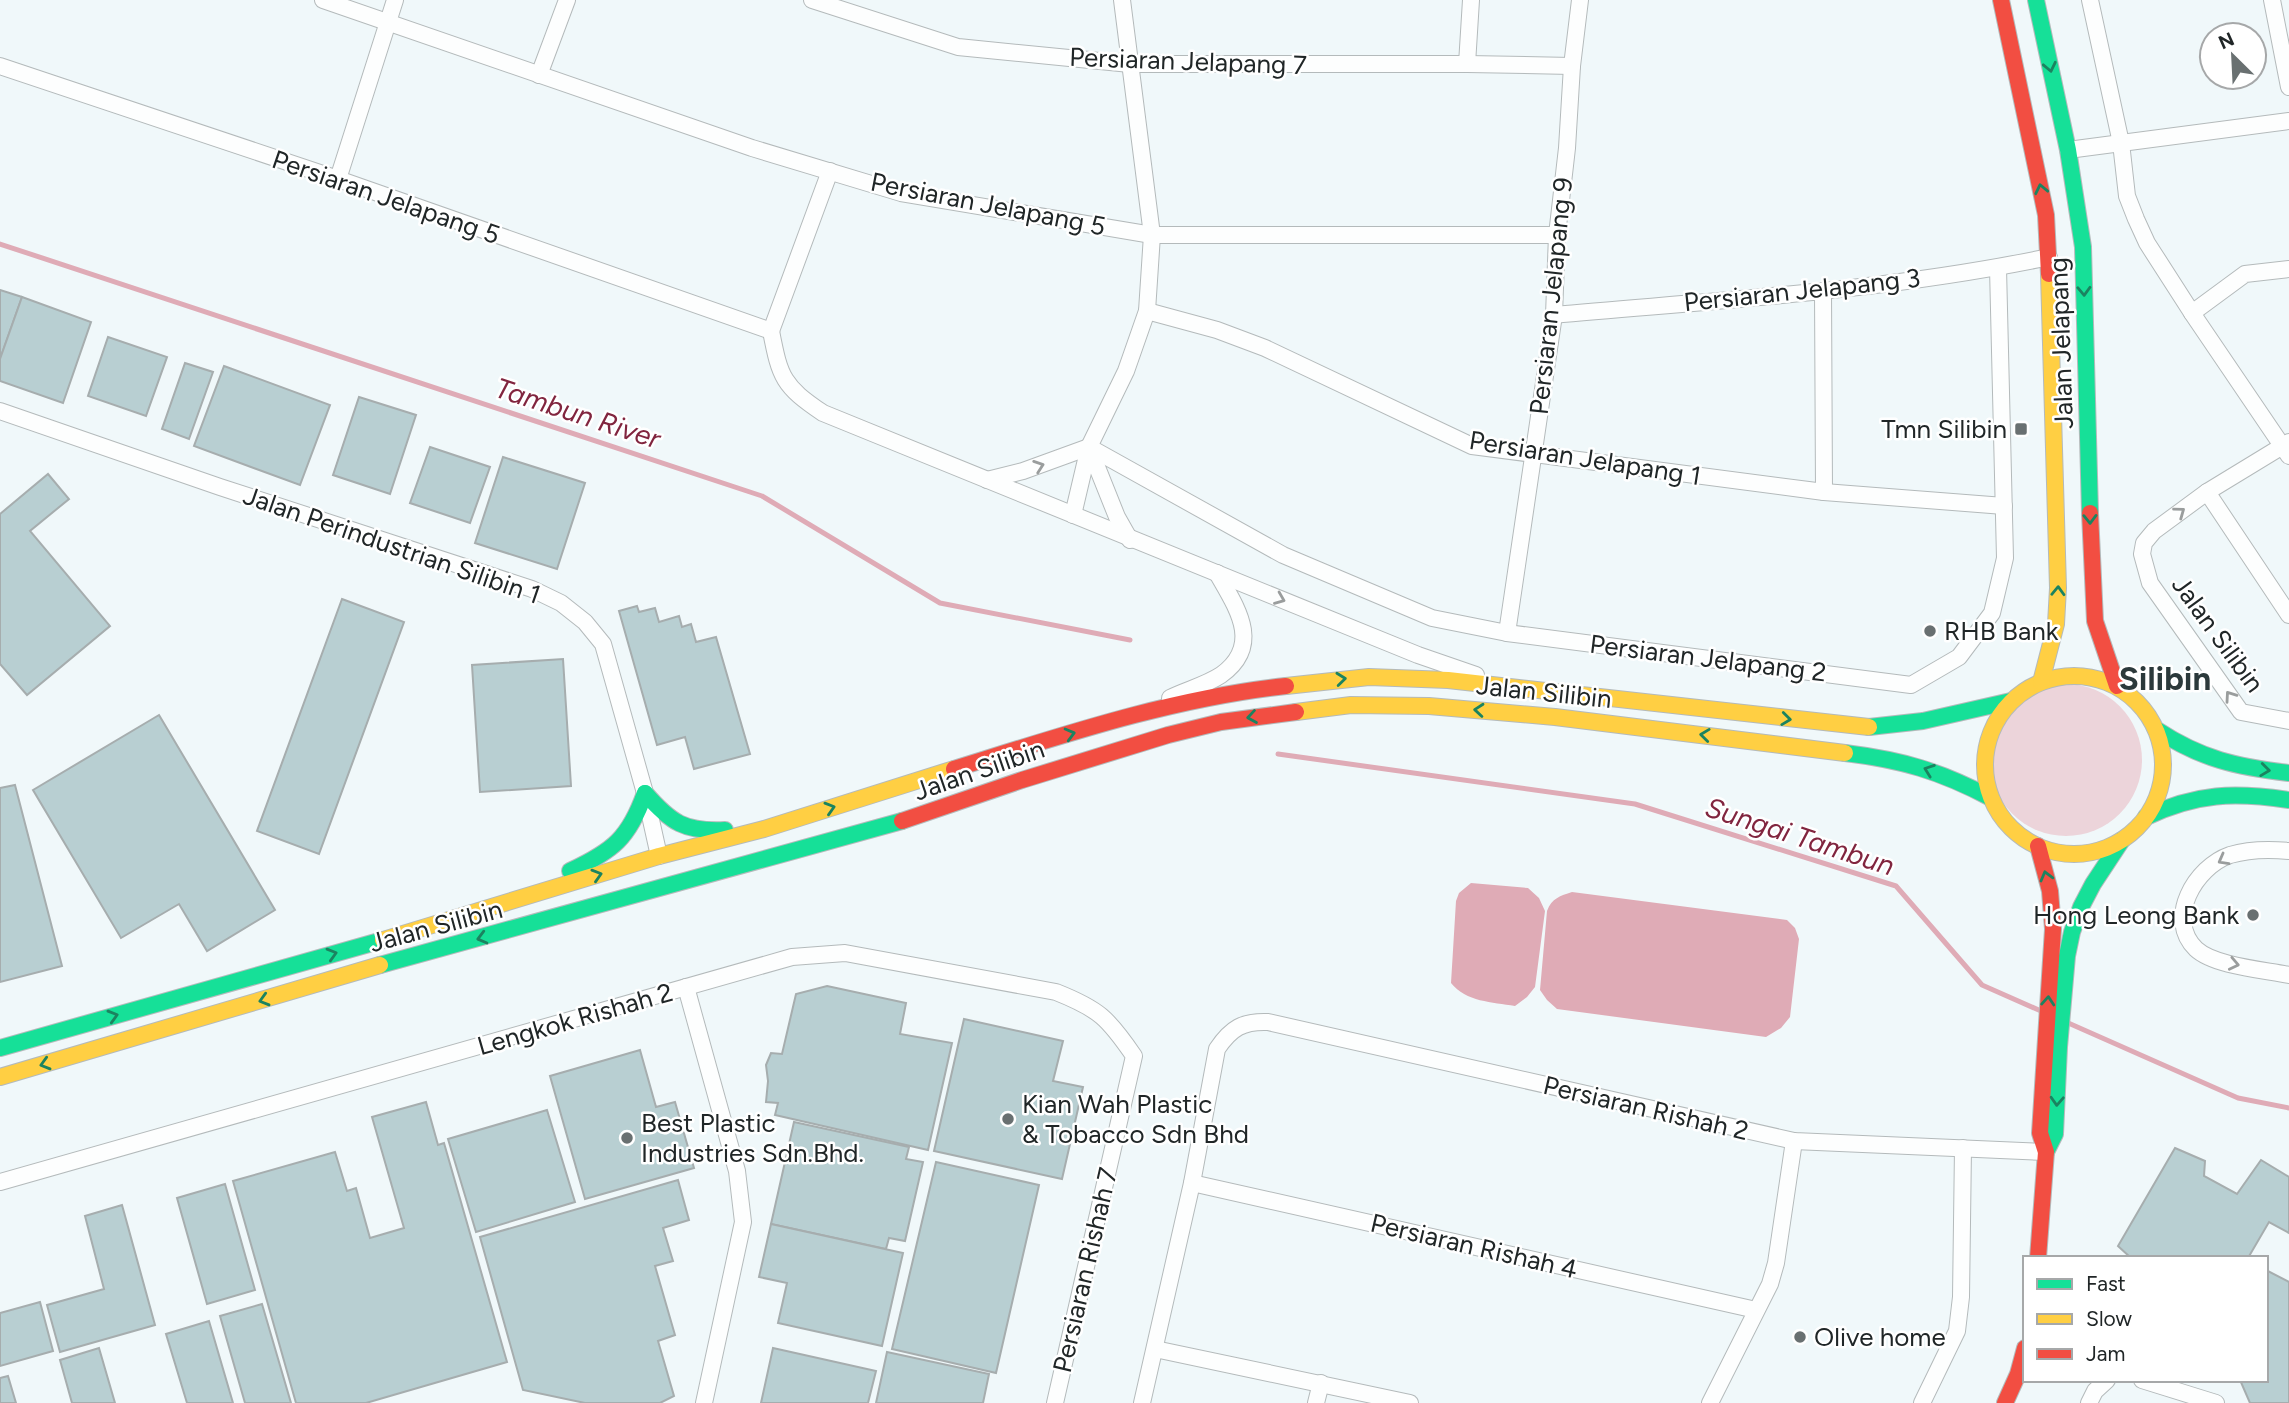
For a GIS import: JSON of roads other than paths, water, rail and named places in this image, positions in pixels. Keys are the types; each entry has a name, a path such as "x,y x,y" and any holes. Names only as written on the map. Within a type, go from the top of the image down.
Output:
{"main road":[{"name":"Jalan Jelapang","path":"2001,0 2046,215 2049,257 2058,588 2056,624 2040,682"},
{"name":"Jalan Jelapang","path":"2036,0 2068,150 2083,247 2092,590 2095,621 2117,686"},
{"path":"2059,956 2081,907 2122,840 2146,817 2157,797 2163,775 2163,752 2157,730 2140,705 2117,686 2086,676 2066,676 2040,682 2022,692 2011,701 1995,724 1986,750 1985,778 1991,798 2010,827 2038,846 2074,854 2096,851 2122,840"},
{"name":"Jalan Silibin","path":"0,1048 487,909 659,856 764,828 1057,737 1205,698 1250,690 1369,677 1506,685 1868,727 1938,720 2011,701"},
{"name":"Jalan Silibin","path":"0,1077 395,961 860,834 932,813 1022,780 1168,735 1221,722 1351,705 1429,706 1555,716 1884,758 1919,766 1959,781 1991,798"},
{"path":"2157,730 2194,754 2222,764 2289,773"},
{"path":"645,793 666,818 686,828 705,831 764,828"},
{"path":"487,909 607,853 623,839 635,823 645,793"},
{"path":"2146,817 2188,799 2225,793 2289,800"},
{"path":"659,856 668,868 685,870 787,840 860,834"},
{"path":"2038,846 2050,891 2053,929 2059,956 2052,1047 2039,1133 2046,1152 2038,1256"},
{"path":"508,932 559,908 644,882 653,872 659,856"},
{"path":"2005,1403 2023,1355"}],"street":[{"name":"Persiaran Jelapang 5","path":"323,0 752,148 901,193 1152,234 1557,235"},
{"path":"338,179 395,0"},
{"path":"540,75 566,0"},
{"name":"Persiaran Jelapang 7","path":"812,0 958,47 1130,64 1572,66"},
{"path":"1073,515 1090,447 1126,370 1147,311 1152,234 1122,0"},
{"path":"1467,64 1471,0"},
{"name":"Persiaran Jelapang 9","path":"1507,633 1554,315 1557,235 1580,0"},
{"path":"2090,0 2121,143 2127,196 2136,219 2147,243 2192,313 2287,448"},
{"path":"2272,0 2289,86"},
{"name":"Persiaran Jelapang 5","path":"0,66 338,179 771,331"},
{"path":"2068,150 2289,121"},
{"path":"771,331 830,171"},
{"name":"Persiaran Jelapang 3","path":"1554,315 1822,291 1998,268 2049,257"},
{"name":"Persiaran Jelapang 2","path":"1090,447 1283,555 1432,618 1507,633 1911,685 1959,657 1992,613 2005,558 1998,268"},
{"path":"2192,313 2245,274 2289,269"},
{"path":"1822,291 1824,492"},
{"name":"Persiaran Jelapang 1","path":"1147,311 1217,330 1265,348 1472,446 1824,492 2004,506"},
{"name":"Jalan Silibin","path":"771,331 778,369 797,395 822,413 1418,655 1506,685"},
{"name":"Jalan Perindustrian Silibin 1","path":"0,411 532,589 561,603 585,622 603,644 645,793 659,856"},
{"path":"987,481 1090,447"},
{"path":"1090,447 1117,517 1130,540"},
{"name":"Jalan Silibin","path":"2287,448 2207,492 2154,531 2144,543 2142,555 2144,569 2151,583 2241,712 2289,721"},
{"path":"2207,492 2289,615"},
{"path":"1152,711 1170,698 1219,676 1238,659 1245,642 1242,622 1217,573"},
{"path":"2289,851 2253,849 2228,856 2205,872 2188,894 2182,918 2187,937 2198,951 2218,960 2289,975"},
{"name":"Lengkok Rishah 2","path":"0,1182 792,957 845,953 1056,992 1089,1005 1114,1026 1134,1056"},
{"path":"686,987 737,1171 743,1222 704,1403"},
{"name":"Persiaran Rishah 2","path":"1192,1183 1217,1049 1227,1035 1252,1021 1268,1022 1794,1141 2046,1152"},
{"name":"Persiaran Rishah 7","path":"1055,1403 1134,1056"},
{"path":"1710,1403 1770,1284 1776,1263 1794,1141"},
{"path":"1922,1403 1956,1331 1961,1297 1963,1148"},
{"path":"1142,1403 1192,1183"},
{"name":"Persiaran Rishah 4","path":"1192,1183 1756,1310"},
{"path":"1155,1349 1410,1403"},
{"path":"2148,1382 2216,1403"},
{"path":"1316,1403 1321,1384"}],"waterway":[{"name":"Tambun River","path":"0,244 762,496 940,603 1130,640"},
{"name":"Sungai Tambun","path":"1278,754 1635,804 1896,886 1982,985 2041,1011"},
{"name":"Sungai Tambun","path":"2066,1022 2238,1098 2289,1108"}],"place":[{"name":"Tmn Silibin","path":"2021,429"},
{"name":"RHB Bank","path":"1930,631"},
{"name":"Hong Leong Bank","path":"2253,915"},
{"name":"Kian Wah Plastic & Tobacco Sdn Bhd","path":"1008,1119"},
{"name":"Best Plastic Industries Sdn.Bhd.","path":"627,1138"},
{"name":"Olive home","path":"1800,1337"}],"district":[{"name":"Silibin","path":"2165,678"}]}
